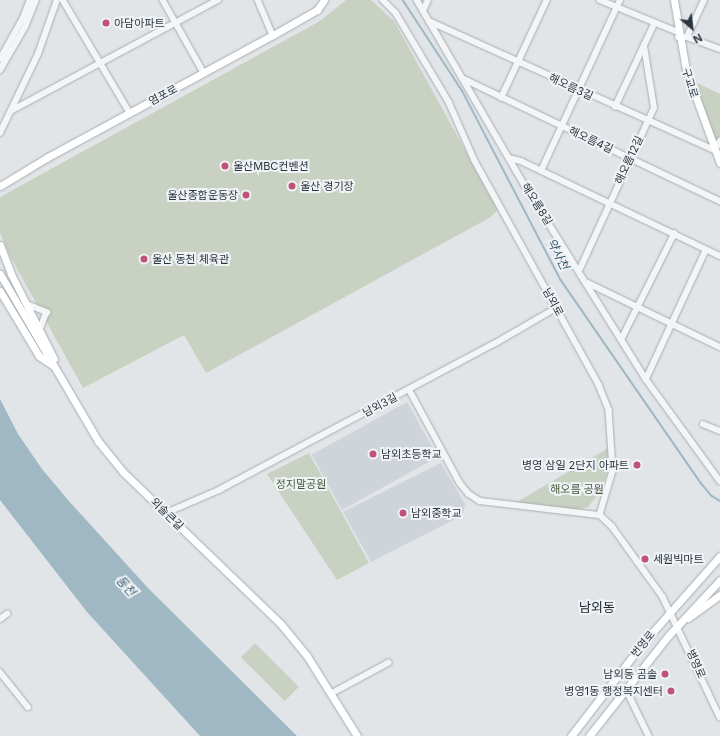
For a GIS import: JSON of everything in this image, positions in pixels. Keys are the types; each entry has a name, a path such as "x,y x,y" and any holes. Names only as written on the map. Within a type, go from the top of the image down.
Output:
{"main road":[{"name":"염포로","path":"0,186 317,10 324,0"},
{"name":"구교로","path":"674,0 678,35 693,94 718,146 720,163"},
{"path":"0,245 11,274 40,328 57,368"},
{"name":"외솔큰길","path":"0,274 57,368 98,441 123,472 280,623 307,656 332,693 357,736"},
{"path":"0,291 39,356 57,368"},
{"name":"번영로","path":"571,736 671,611 720,556"},
{"name":"번영로","path":"589,736 678,625 720,580"},
{"path":"678,625 720,595"}],"street":[{"path":"0,59 23,18 30,0"},
{"path":"0,70 25,27 36,0"},
{"path":"0,133 38,54 57,0"},
{"path":"63,0 102,63 130,113"},
{"path":"163,0 204,73"},
{"path":"11,111 102,63 210,2 218,0"},
{"path":"258,0 273,35"},
{"name":"남외로","path":"383,0 396,12 449,102 475,161 599,385 609,410 613,471 600,515"},
{"name":"해오름8길","path":"417,0 509,158 621,340 646,379 720,481"},
{"path":"423,11 428,0"},
{"path":"501,98 520,63 547,0"},
{"path":"600,0 678,35 720,49"},
{"path":"542,171 620,0"},
{"path":"687,37 704,0"},
{"name":"해오름3길","path":"429,21 647,122 718,146"},
{"path":"615,107 654,24"},
{"name":"해오름12길","path":"579,271 654,108 644,46"},
{"name":"해오름4길","path":"463,78 501,98 720,201"},
{"path":"509,158 542,171 720,256"},
{"path":"621,340 674,234"},
{"path":"646,379 670,323 706,250"},
{"path":"586,282 720,347"},
{"path":"27,304 47,312 40,328"},
{"path":"409,389 494,344 556,308"},
{"name":"남외3길","path":"166,513 219,490 409,389 460,483 469,494 480,501 600,515"},
{"path":"703,424 720,431"},
{"path":"600,515 612,526 671,611"},
{"name":"병영로","path":"671,611 720,717"},
{"path":"0,619 7,614"},
{"path":"332,693 388,663"},
{"path":"0,672 28,707"},
{"path":"626,689 649,736"}],"shaded area":[{"name":"남외초등학교","path":"407,402 438,457 342,510 312,455"},
{"name":"남외중학교","path":"441,463 465,504 463,515 371,562 343,512"}],"green space":[{"name":"울산종합운동장","path":"346,0 371,0 394,21 498,210 489,218 206,373 184,335 83,388 10,256 0,233 0,197 320,21"},
{"path":"693,81 720,94 720,136 716,145"},
{"name":"해오름 공원","path":"610,447 608,470 601,491 588,507 573,511 512,505"},
{"name":"정지말공원","path":"309,453 369,563 337,580 267,474"},
{"path":"255,643 299,687 285,701 241,657"}],"water":[{"name":"동천","path":"0,399 18,434 42,469 68,500 148,588 297,736 200,736 87,612 0,500"}],"waterway":[{"name":"약사천","path":"403,0 462,90 561,280 701,483 712,496 720,501"}],"place":[{"name":"아담아파트","path":"106,23"},
{"name":"울산MBC컨벤션","path":"225,166"},
{"name":"울산 경기장","path":"292,186"},
{"name":"울산종합운동장","path":"246,195"},
{"name":"울산 동천 체육관","path":"144,259"},
{"name":"남외초등학교","path":"373,454"},
{"name":"병영 삼일 2단지 아파트","path":"637,465"},
{"name":"남외중학교","path":"403,513"},
{"name":"세원빅마트","path":"645,559"},
{"name":"남외동 곰솔","path":"665,674"},
{"name":"병영1동 행정복지센터","path":"671,691"}],"district":[{"name":"남외동","path":"597,607"}]}
